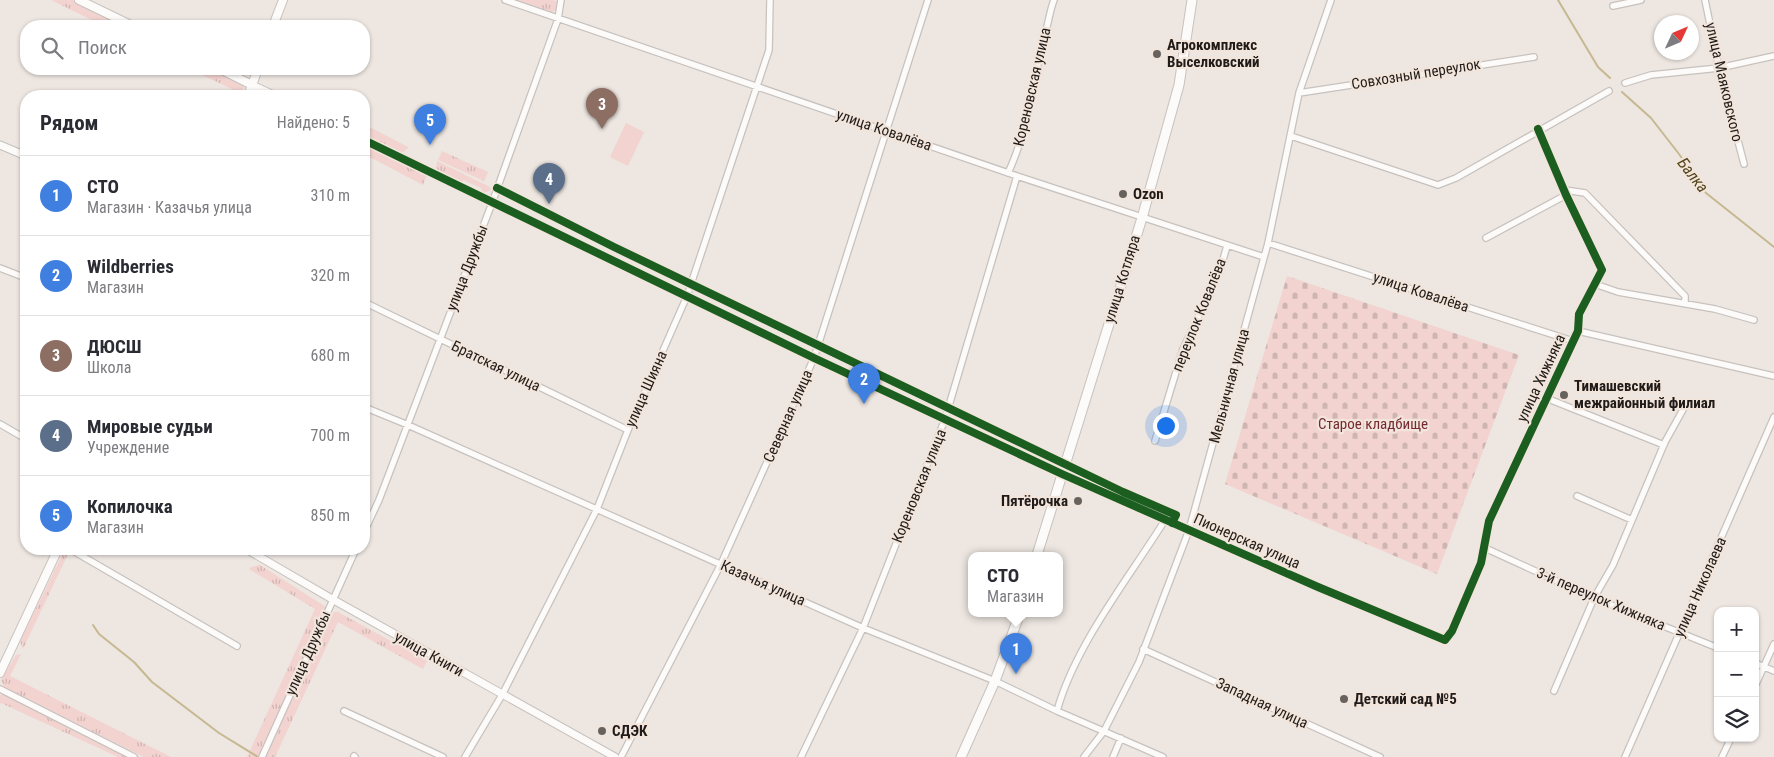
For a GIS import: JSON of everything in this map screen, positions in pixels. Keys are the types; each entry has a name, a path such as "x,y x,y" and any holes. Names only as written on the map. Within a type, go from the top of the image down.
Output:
{"main road":[{"path":"79,0 121,20"},
{"path":"275,20 283,0"},
{"name":"улица Котляра","path":"1038,552 1142,218 1180,85 1192,0"},
{"path":"232,75 252,85"},
{"path":"250,90 256,75"},
{"path":"0,673 55,555"},
{"path":"961,757 995,681 1019,617"}],"street":[{"name":"улица Ковалёва","path":"504,0 1008,173 1264,257"},
{"name":"улица Дружбы","path":"370,517 408,424 492,203 558,19 561,0"},
{"name":"улица Шияна","path":"465,757 502,695 597,509 628,430 687,296 769,50 770,0"},
{"name":"Северная улица","path":"622,757 721,564 814,358 928,0"},
{"name":"Кореновская улица","path":"1008,173 1016,158 1037,62 1054,0"},
{"name":"Мельничная улица","path":"1084,757 1104,731 1143,649 1189,530 1217,435 1268,243 1299,93 1331,0"},
{"path":"1613,6 1642,0"},
{"name":"улица Маяковского","path":"1705,0 1719,68 1744,164"},
{"path":"1625,83 1651,75 1719,68 1774,56"},
{"name":"Совхозный переулок","path":"1299,93 1534,57"},
{"path":"252,85 263,90"},
{"path":"1291,136 1438,186 1456,178 1538,129 1610,91"},
{"name":"улица Хижняка","path":"1445,640 1452,631 1485,548 1489,521 1578,332 1580,314 1602,270 1565,193 1538,129"},
{"name":"Пионерская улица","path":"370,143 814,358 1062,474 1445,640"},
{"path":"0,145 20,153"},
{"name":"Кореновская улица","path":"801,757 862,628 945,419 1017,176"},
{"path":"1486,238 1565,193 1585,193 1685,296 1685,304"},
{"name":"улица Ковалёва","path":"1268,243 1573,341"},
{"name":"переулок Ковалёва","path":"1155,441 1183,349 1219,273 1226,246"},
{"path":"0,268 20,276"},
{"path":"1595,284 1618,292 1685,304 1754,320"},
{"name":"Братская улица","path":"370,305 628,430"},
{"path":"1578,332 1774,376"},
{"path":"1546,398 1664,445"},
{"path":"1554,691 1594,598 1614,565 1664,445 1685,406"},
{"name":"Казачья улица","path":"370,409 408,424 862,628 995,681 1057,711 1163,757"},
{"name":"улица Николаева","path":"1625,757 1681,633 1774,417"},
{"path":"0,424 20,436"},
{"path":"1577,496 1632,520"},
{"path":"1057,711 1062,694 1096,626 1165,520"},
{"name":"3-й переулок Хижняка","path":"1485,548 1594,598 1714,646"},
{"path":"80,555 237,646"},
{"name":"улица Книги","path":"256,555 332,600 615,757"},
{"name":"улица Дружбы","path":"262,757 353,555"},
{"path":"1759,678 1774,644"},
{"name":"Западная улица","path":"1143,649 1380,757"},
{"path":"1759,665 1774,671"},
{"path":"0,689 134,757"},
{"path":"344,712 443,757"},
{"path":"1114,757 1121,738"},
{"path":"1722,757 1729,742"}],"green space":[{"path":"51,0 73,0 115,20 92,20"},
{"path":"514,0 553,0 558,2 556,10 550,13"},
{"path":"202,75 225,75 242,83 244,87 243,90 232,89"},
{"path":"626,123 644,132 628,166 610,157"},
{"path":"370,127 408,147 401,154 370,138"},
{"path":"370,146 427,174 423,185 370,157"},
{"path":"442,151 488,172 484,181 438,160"},
{"path":"437,161 490,187 491,190 482,194 481,188 441,173 436,168"},
{"name":"Старое кладбище","path":"1287,276 1519,355 1437,574 1225,484"},
{"path":"62,555 68,555 23,649 20,641"},
{"path":"260,565 326,607 260,757 247,757 315,609 249,569"},
{"path":"334,612 338,612 427,661 423,669 338,622 275,757 265,757 315,647"},
{"path":"21,654 10,676 171,757 144,757 5,689 1,680 16,655"},
{"path":"0,695 4,695 75,727 133,757 118,757 0,704"}],"waterway":[{"name":"Балка","path":"1558,0 1598,67 1610,78"},
{"name":"Балка","path":"1622,92 1651,118 1706,193 1774,247"},
{"path":"93,625 99,634 134,662 152,682 219,733 258,757"}],"cycle path":[{"path":"370,143 814,358 1062,474 1318,587 1445,640 1452,631 1481,563 1489,521 1578,331 1579,314 1602,270 1566,195 1538,129"},
{"path":"497,188 614,247 1123,492 1176,515 1172,523"}],"place":[{"name":"Агрокомплекс Выселковский","path":"1157,54"},
{"name":"ДЮСШ","path":"602,129"},
{"name":"Копилочка","path":"430,145"},
{"name":"Ozon","path":"1123,194"},
{"name":"Мировые судьи","path":"549,204"},
{"name":"Тимашевский межрайонный филиал","path":"1564,395"},
{"name":"Wildberries","path":"864,404"},
{"name":"Пятёрочка","path":"1078,501"},
{"name":"СТО","path":"1016,674"},
{"name":"Детский сад №5","path":"1344,699"},
{"name":"СДЭК","path":"602,731"}]}
